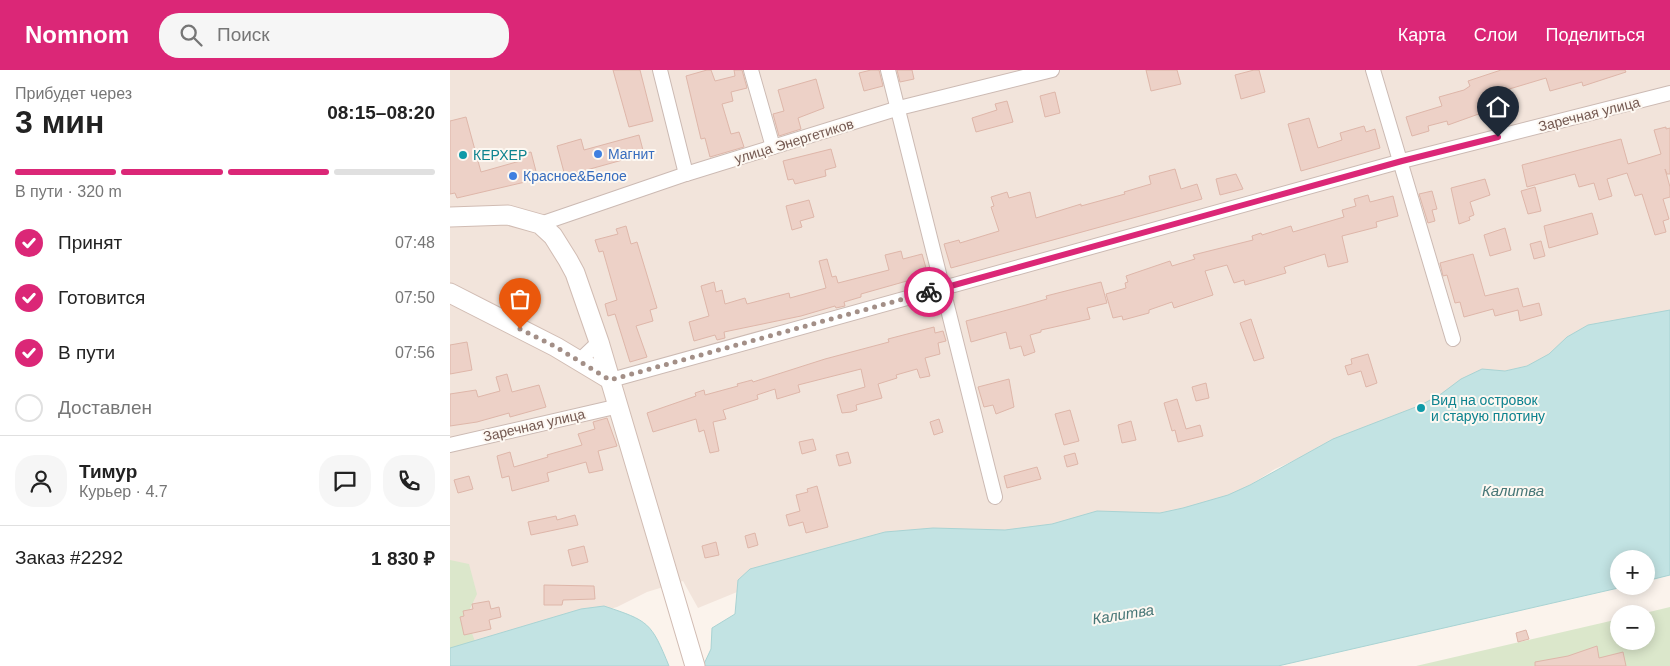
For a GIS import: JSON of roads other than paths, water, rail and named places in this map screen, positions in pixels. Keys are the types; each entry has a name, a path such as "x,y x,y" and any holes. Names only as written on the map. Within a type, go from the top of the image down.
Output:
{"main road":[{"path":"450,217 508,215 540,224 553,236 575,273 619,406 695,666"},
{"path":"450,293 580,361 610,380"}],"street":[{"path":"660,70 686,174"},
{"path":"751,70 772,147"},
{"path":"888,70 995,497"},
{"name":"улица Энергетиков","path":"540,224 686,174 899,108 1052,70"},
{"path":"1373,70 1402,161 1453,339"},
{"name":"Заречная улица","path":"610,380 1402,161 1670,93"},
{"path":"580,361 599,342"},
{"name":"Заречная улица","path":"450,445 619,406"}],"water":[{"name":"Калитва","path":"1670,310 1670,575 1655,579 1655,550 1610,550 1610,590 1278,666 703,666 711,649 712,628 735,614 738,580 750,569 885,532 933,528 1005,530 1052,524 1097,511 1160,513 1228,495 1250,485 1333,439 1421,405 1441,394 1461,379 1482,369 1505,371 1527,366 1549,354 1567,337 1588,325"},
{"path":"604,606 631,616 647,625 658,640 669,666 450,666 450,648 581,609"}],"place":[{"name":"Магнит","path":"598,154"},
{"name":"КЕРХЕР","path":"463,155"},
{"name":"Красное&Белое","path":"513,176"},
{"name":"Вид на островок и старую плотину","path":"1421,408"}]}
